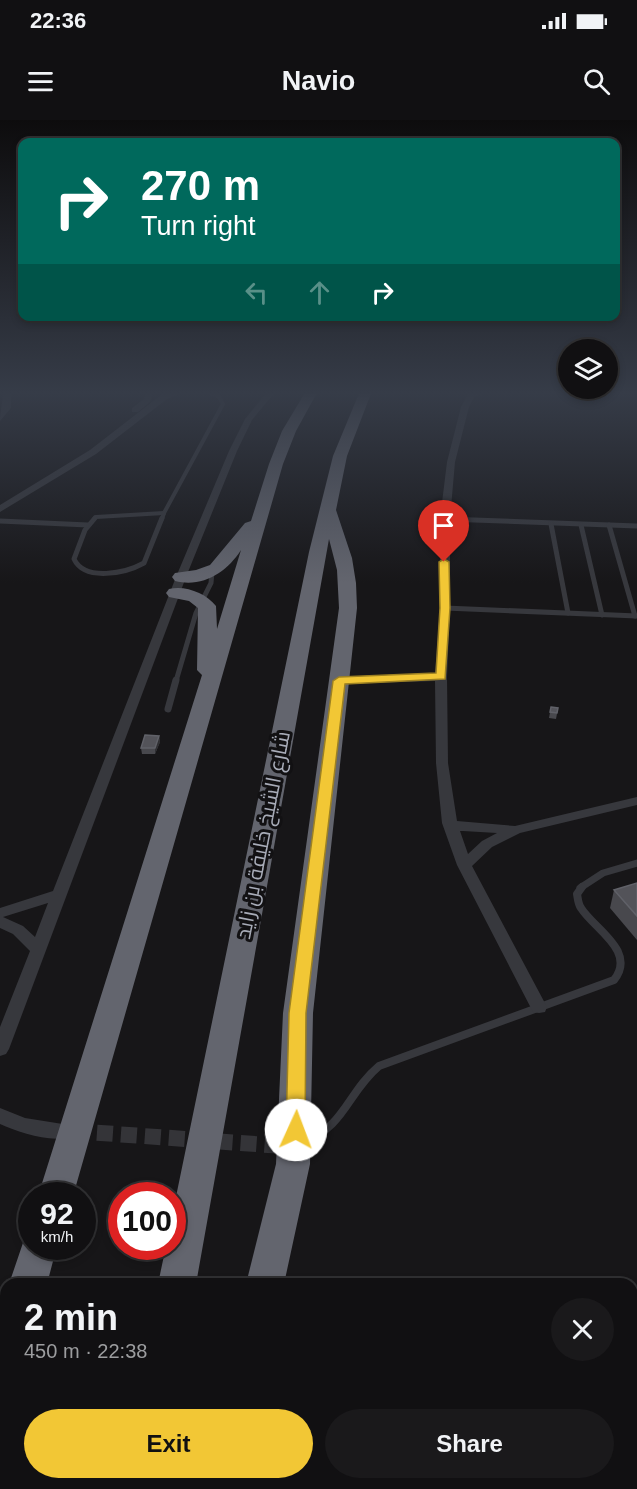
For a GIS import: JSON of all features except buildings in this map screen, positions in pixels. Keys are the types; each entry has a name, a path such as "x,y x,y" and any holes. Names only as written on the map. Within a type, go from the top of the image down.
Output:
{"highway":[{"path":"59,1182 279,455"},
{"name":"شارع الشيخ خليفة بن زايد","path":"178,1278 328,510 341,455"},
{"path":"266,1278 288,1189 298,1013 348,608 348,582 341,547 328,510"},
{"path":"210,684 206,648 207,609 202,601 190,596 178,585 212,572 225,563 239,540 260,516"},
{"path":"30,1278 35,1260"}],"street":[{"path":"0,500 72,455"},
{"path":"0,509 88,455"},
{"path":"0,1049 178,585 231,455"},
{"path":"454,455 448,480 445,519 445,608 441,677 442,763 449,823 464,865 539,1007"},
{"path":"339,681 441,677"},
{"path":"464,865 487,844 516,830 637,801"},
{"path":"449,823 463,827 516,830"},
{"path":"0,913 58,895"},
{"path":"0,922 18,930 38,950"},
{"path":"0,1116 23,1126 62,1131"}],"lane":[{"path":"164,513 96,517 88,525 74,555 75,562 80,568 93,572 127,571 144,563 164,513 195,455"},
{"path":"445,519 637,526"},
{"path":"0,521 88,525"},
{"path":"551,524 568,614"},
{"path":"581,525 602,615"},
{"path":"445,608 636,616 609,525"},
{"path":"168,709 196,613 211,583 212,572"},
{"path":"289,1145 308,1141 332,1128 340,1119 362,1079 379,1066 614,980 627,970 626,953 579,906 577,894 582,885 589,881 622,866 637,863"}],"tunnel":[{"path":"73,1131 283,1146"}],"route":[{"path":"296,1130 298,1013 339,681 441,677 445,608 444,562"}]}
